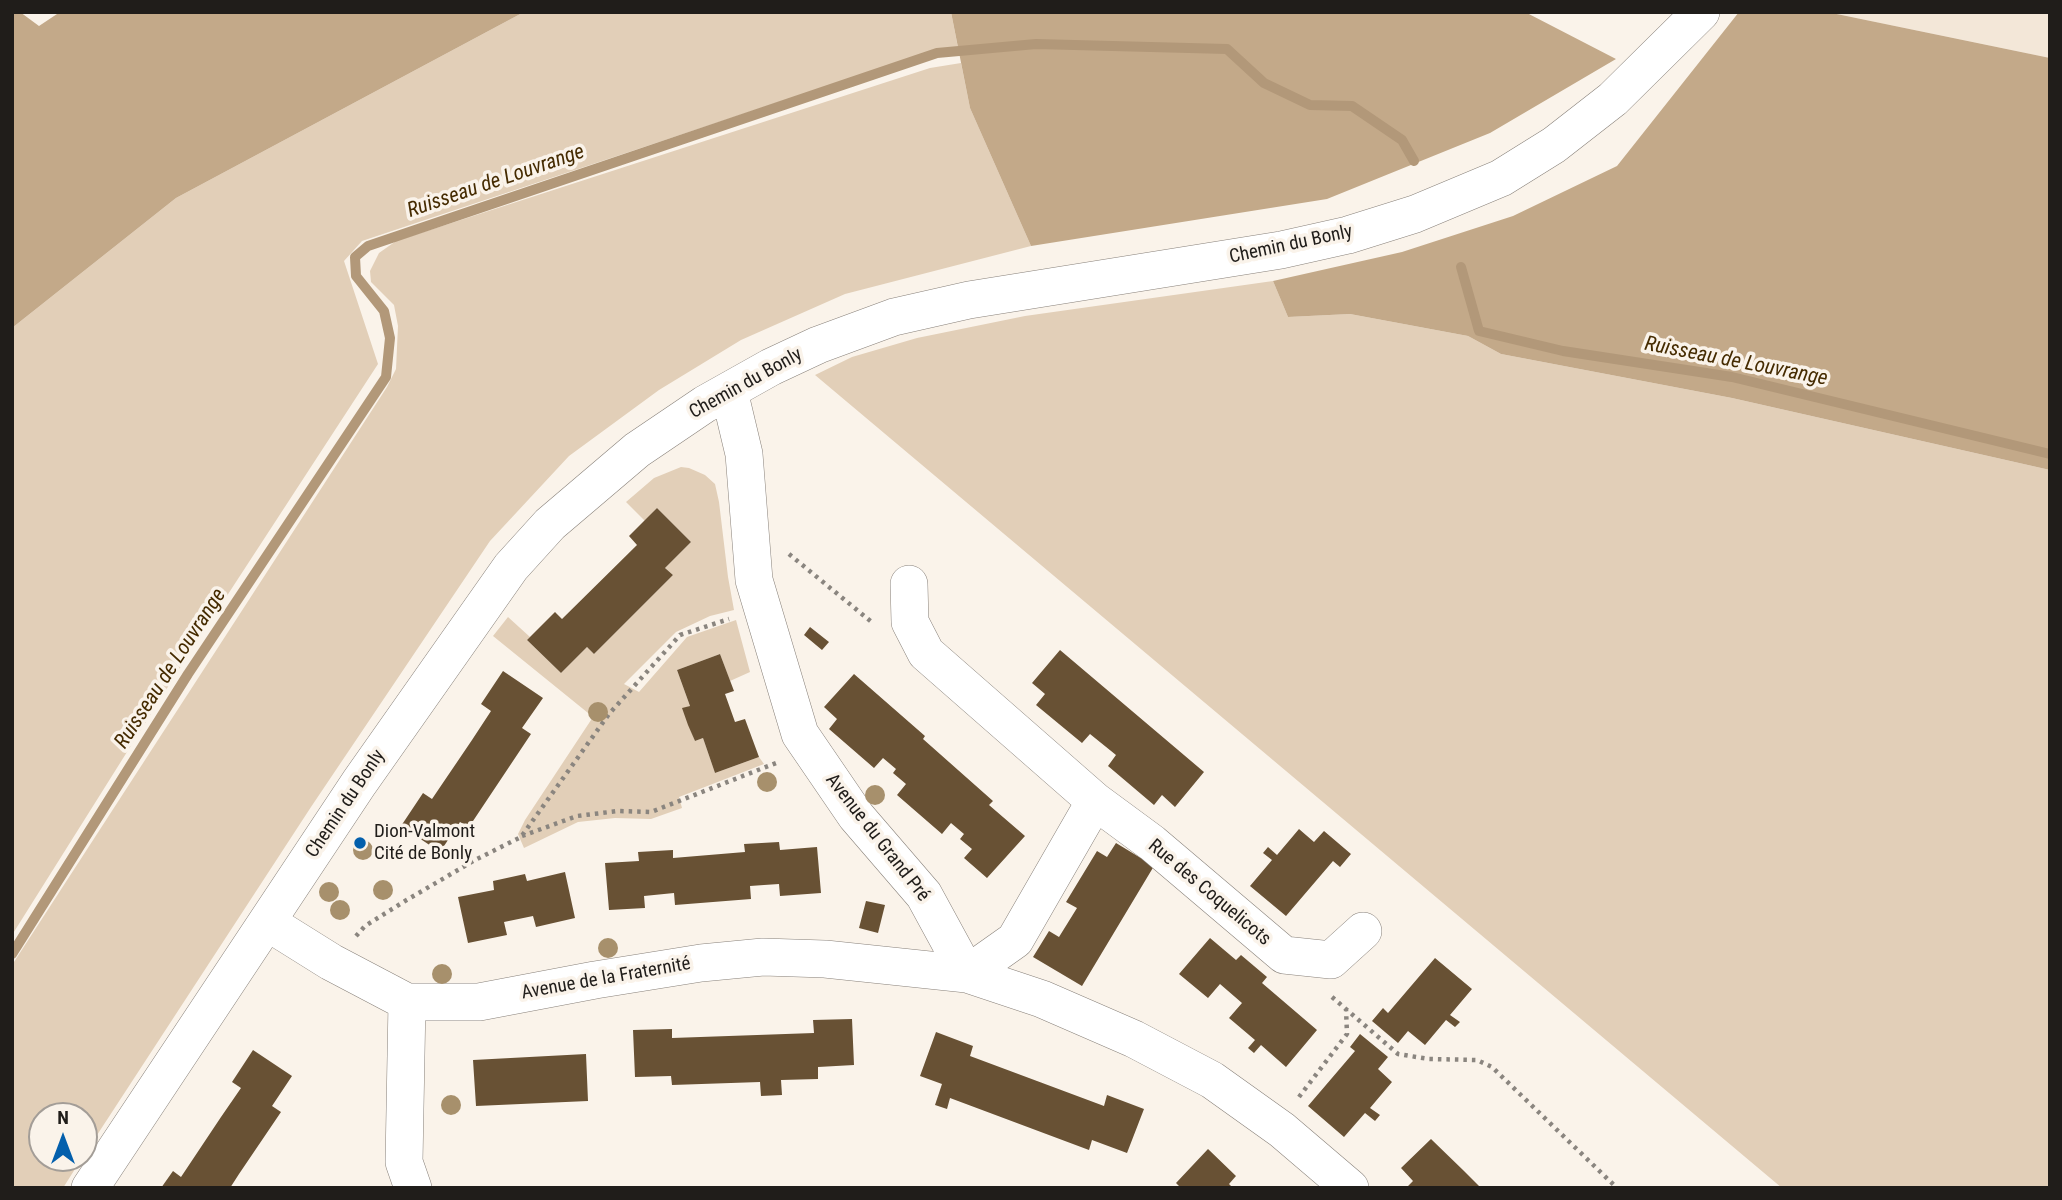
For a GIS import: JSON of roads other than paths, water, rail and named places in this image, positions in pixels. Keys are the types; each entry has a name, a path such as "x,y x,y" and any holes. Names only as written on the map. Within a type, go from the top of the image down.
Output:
{"street":[{"name":"Chemin du Bonly","path":"90,1188 359,783 511,567 550,524 637,450 729,391 818,345 894,317 968,300 1281,250 1348,235 1415,214 1501,178 1554,145 1613,99 1702,12"},
{"name":"Avenue du Grand Pré","path":"729,391 744,454 754,580 800,734 856,816 924,895 967,974"},
{"name":"Rue des Coquelicots","path":"909,584 909,622 926,653 1095,801 1152,843 1284,955 1331,960 1363,931"},
{"path":"967,974 1015,940 1095,801"},
{"name":"Avenue de la Fraternité","path":"267,922 331,962 407,1002 480,1002 701,963 763,957 825,958 967,974"},
{"path":"967,974 1042,999 1134,1039 1212,1080 1276,1126 1350,1188"},
{"path":"407,1002 404,1162 413,1188"}],"waterway":[{"name":"Ruisseau de Louvrange","path":"12,954 188,674 386,377 390,338 384,311 356,276 355,257 368,246 937,53 1036,44 1227,49 1264,83 1310,105 1352,106 1402,140 1414,161"},
{"name":"Ruisseau de Louvrange","path":"1461,267 1479,331 1563,351 1732,377 2050,454"}],"place":[{"name":"Dion-Valmont Cité de Bonly","path":"360,843"}]}
